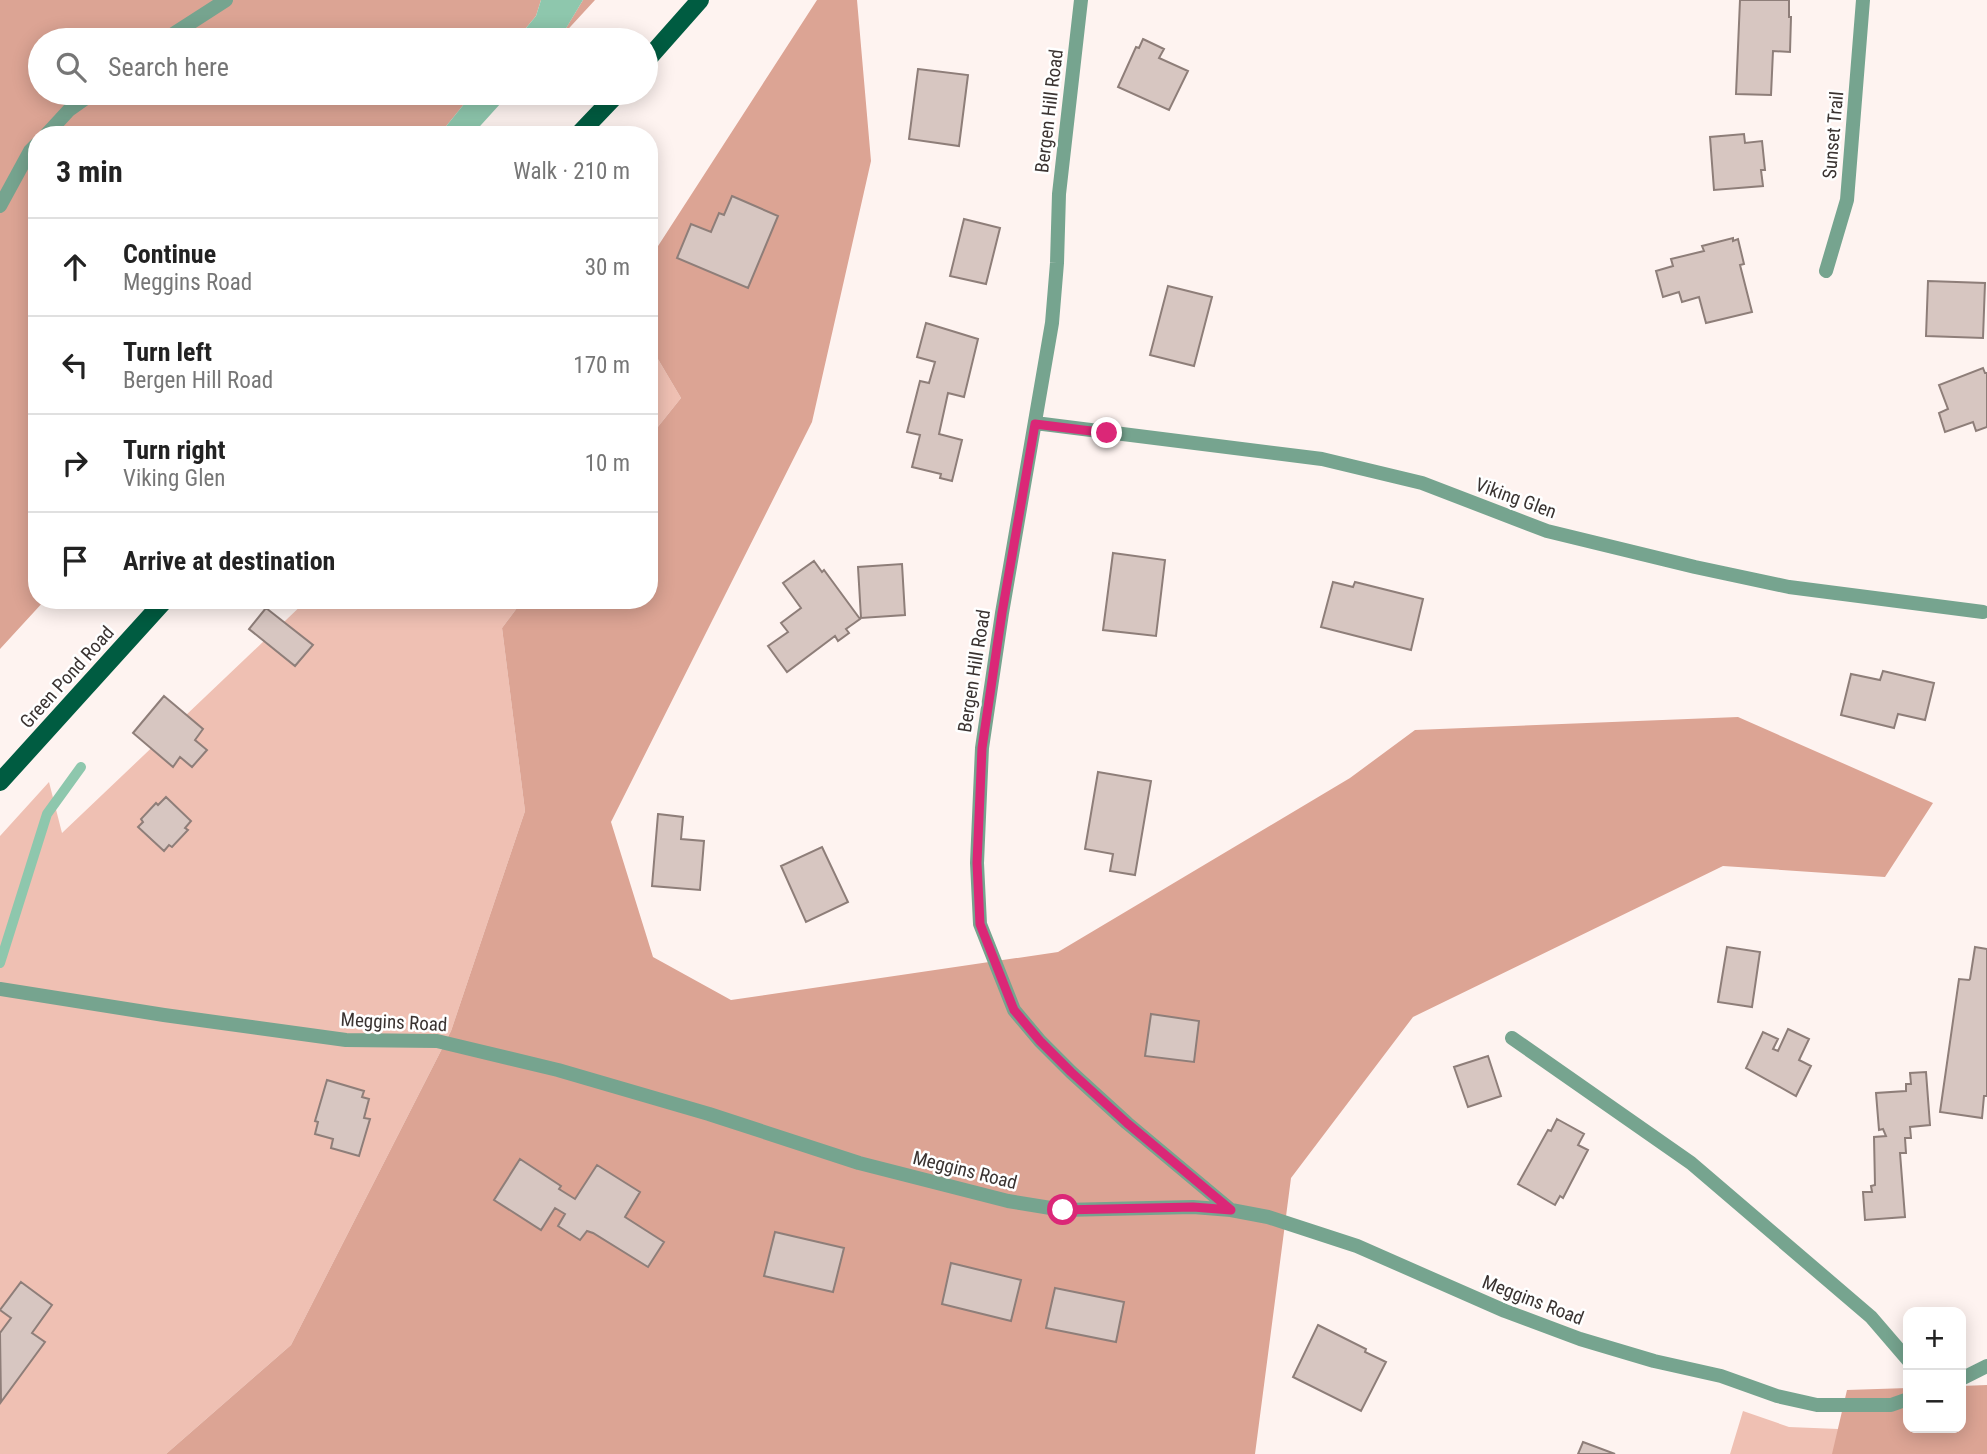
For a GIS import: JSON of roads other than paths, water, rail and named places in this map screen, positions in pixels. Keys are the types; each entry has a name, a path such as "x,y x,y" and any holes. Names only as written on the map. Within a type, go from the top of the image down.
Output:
{"main road":[{"path":"658,47 700,0"},
{"path":"587,126 607,105"},
{"name":"Green Pond Road","path":"0,782 157,609"}],"street":[{"path":"183,28 226,0"},
{"name":"Bergen Hill Road","path":"1081,0 1059,194 1052,323 1002,613 982,748 977,863 980,924 1014,1010 1040,1041 1127,1123 1231,1210"},
{"name":"Sunset Trail","path":"1826,271 1846,200 1863,0"},
{"path":"54,126 76,105"},
{"path":"0,206 28,155"},
{"name":"Viking Glen","path":"1035,424 1322,459 1422,483 1547,531 1695,567 1789,587 1983,612"},
{"name":"Meggins Road","path":"0,989 345,1040 438,1041 558,1070 709,1114 859,1163 1008,1201 1063,1210 1193,1207 1268,1217 1357,1246 1505,1311 1580,1339 1654,1361 1721,1376 1777,1396 1817,1405 1891,1405 1903,1401"},
{"path":"1512,1038 1691,1163 1871,1317 1903,1354"},
{"path":"1966,1376 1987,1366"}],"waterway":[{"path":"0,963 47,814 81,767"}]}
